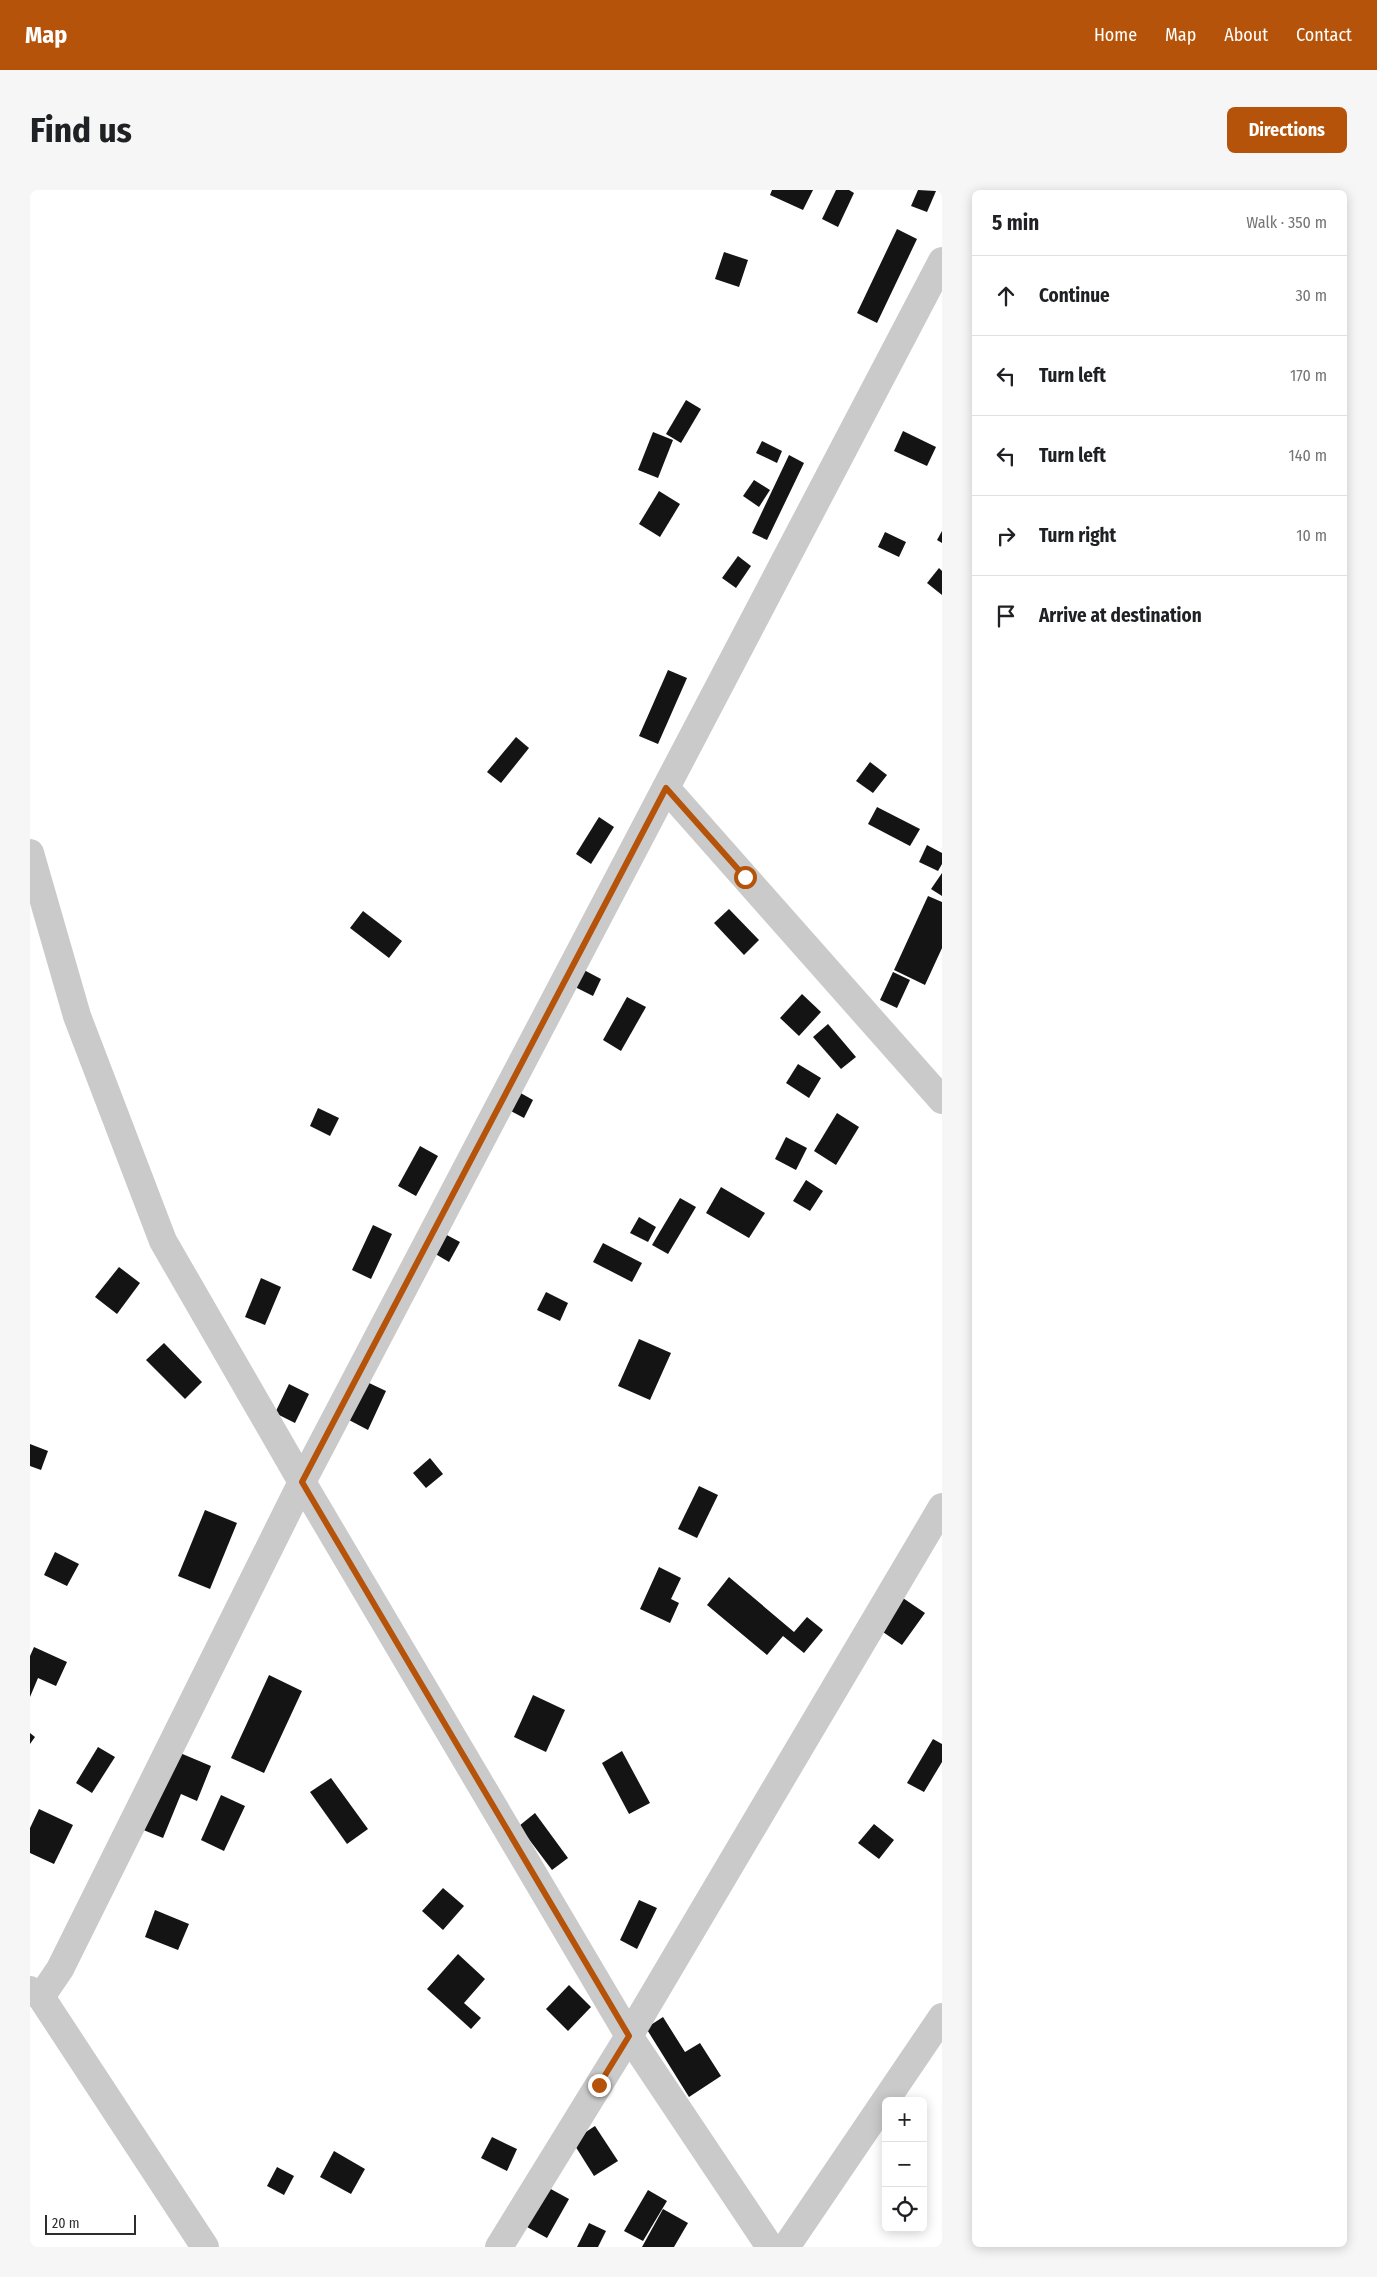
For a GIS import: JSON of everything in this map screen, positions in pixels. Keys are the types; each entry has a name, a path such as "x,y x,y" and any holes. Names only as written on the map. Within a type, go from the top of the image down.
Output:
{"street":[{"path":"205,2247 36,1994 60,1969 302,1482 666,788 934,299 942,261"},
{"path":"666,788 942,1100"},
{"path":"30,853 76,1016 162,1242 629,2036 770,2247"},
{"path":"499,2247 629,2036 942,1507"},
{"path":"786,2247 942,2017"}],"building":[{"path":"772,190 813,190 803,210 770,195"},
{"path":"836,190 849,190 854,193 838,227 822,219"},
{"path":"918,190 936,191 927,212 911,206"},
{"path":"897,229 917,239 877,323 857,313"},
{"path":"724,252 748,260 739,287 715,279"},
{"path":"686,400 701,409 681,443 666,434"},
{"path":"903,431 936,447 927,466 894,451"},
{"path":"653,432 673,440 658,478 638,470"},
{"path":"762,441 782,451 777,463 756,453"},
{"path":"789,455 804,463 767,540 752,533"},
{"path":"754,480 770,490 759,507 743,496"},
{"path":"659,491 680,504 660,537 639,524"},
{"path":"942,531 942,543 937,540"},
{"path":"885,532 906,542 899,557 878,547"},
{"path":"738,556 751,566 736,588 722,578"},
{"path":"939,568 942,571 942,595 927,583"},
{"path":"668,670 687,678 658,744 639,736"},
{"path":"516,737 529,748 501,783 487,772"},
{"path":"870,762 887,775 873,793 856,781"},
{"path":"877,807 920,829 910,846 868,824"},
{"path":"599,817 614,827 591,864 576,854"},
{"path":"927,845 942,853 942,864 938,871 919,862"},
{"path":"942,873 942,896 931,889"},
{"path":"928,896 942,902 942,948 925,985 894,970"},
{"path":"729,909 759,940 744,955 714,923"},
{"path":"363,911 402,941 389,958 350,928"},
{"path":"584,970 601,979 593,996 575,987"},
{"path":"893,972 910,980 897,1008 880,1000"},
{"path":"802,994 821,1012 799,1036 780,1018"},
{"path":"627,997 646,1007 621,1051 603,1040"},
{"path":"828,1024 856,1057 841,1069 813,1037"},
{"path":"798,1064 821,1078 809,1098 786,1083"},
{"path":"517,1091 533,1100 524,1118 507,1109"},
{"path":"318,1108 339,1118 330,1136 310,1126"},
{"path":"837,1113 859,1127 836,1165 814,1151"},
{"path":"786,1137 807,1148 796,1170 775,1159"},
{"path":"420,1146 438,1156 416,1196 398,1186"},
{"path":"806,1180 823,1191 810,1211 793,1201"},
{"path":"721,1187 765,1213 749,1238 706,1213"},
{"path":"680,1198 696,1207 668,1254 652,1245"},
{"path":"639,1217 656,1227 648,1242 630,1233"},
{"path":"373,1225 392,1234 371,1279 352,1270"},
{"path":"443,1233 460,1242 449,1262 432,1252"},
{"path":"603,1243 642,1263 632,1282 593,1262"},
{"path":"119,1267 140,1283 117,1314 95,1297"},
{"path":"261,1278 281,1287 265,1325 245,1317"},
{"path":"546,1292 568,1303 560,1321 537,1310"},
{"path":"639,1339 671,1353 650,1400 618,1386"},
{"path":"164,1343 202,1382 185,1399 146,1360"},
{"path":"367,1382 386,1391 368,1430 349,1420"},
{"path":"289,1384 309,1394 295,1423 275,1413"},
{"path":"30,1444 48,1451 41,1470 30,1466"},
{"path":"430,1458 443,1474 426,1488 413,1473"},
{"path":"699,1486 718,1495 697,1538 678,1529"},
{"path":"205,1510 237,1523 210,1589 178,1576"},
{"path":"55,1552 79,1564 67,1586 44,1575"},
{"path":"659,1567 681,1578 671,1599 679,1603 670,1623 640,1609"},
{"path":"729,1577 794,1632 807,1617 823,1630 804,1653 783,1636 767,1655 707,1605"},
{"path":"900,1596 925,1613 902,1645 877,1628"},
{"path":"34,1647 67,1662 56,1686 38,1678 30,1697 30,1656"},
{"path":"269,1675 302,1691 264,1773 231,1758"},
{"path":"533,1695 565,1710 546,1752 514,1737"},
{"path":"30,1733 35,1737 30,1744"},
{"path":"933,1739 942,1744 942,1762 924,1792 907,1783"},
{"path":"98,1747 115,1757 92,1793 76,1783"},
{"path":"173,1750 211,1766 197,1801 181,1794 163,1838 141,1829"},
{"path":"622,1751 650,1803 629,1814 602,1763"},
{"path":"331,1778 368,1829 347,1844 310,1792"},
{"path":"221,1795 245,1806 224,1851 201,1840"},
{"path":"39,1809 73,1825 54,1864 30,1853 30,1828"},
{"path":"535,1813 568,1858 552,1870 519,1826"},
{"path":"874,1824 894,1840 879,1859 858,1843"},
{"path":"443,1888 464,1906 443,1930 422,1911"},
{"path":"639,1900 657,1908 637,1949 620,1940"},
{"path":"155,1910 189,1924 178,1950 145,1937"},
{"path":"458,1954 485,1979 464,2003 481,2018 471,2029 427,1989"},
{"path":"569,1985 591,2007 568,2031 546,2009"},
{"path":"663,2017 685,2052 700,2043 721,2076 689,2097 646,2028"},
{"path":"595,2126 618,2161 594,2176 572,2141"},
{"path":"492,2137 517,2149 507,2171 481,2158"},
{"path":"334,2151 365,2169 351,2194 320,2177"},
{"path":"277,2167 294,2176 284,2195 267,2186"},
{"path":"549,2188 569,2199 547,2238 527,2227"},
{"path":"648,2190 667,2201 643,2241 624,2231"},
{"path":"663,2209 688,2223 674,2247 642,2247"},
{"path":"589,2223 606,2231 598,2247 577,2247"}],"route":[{"path":"599,2085 629,2036 302,1482 666,788 745,877"}]}
